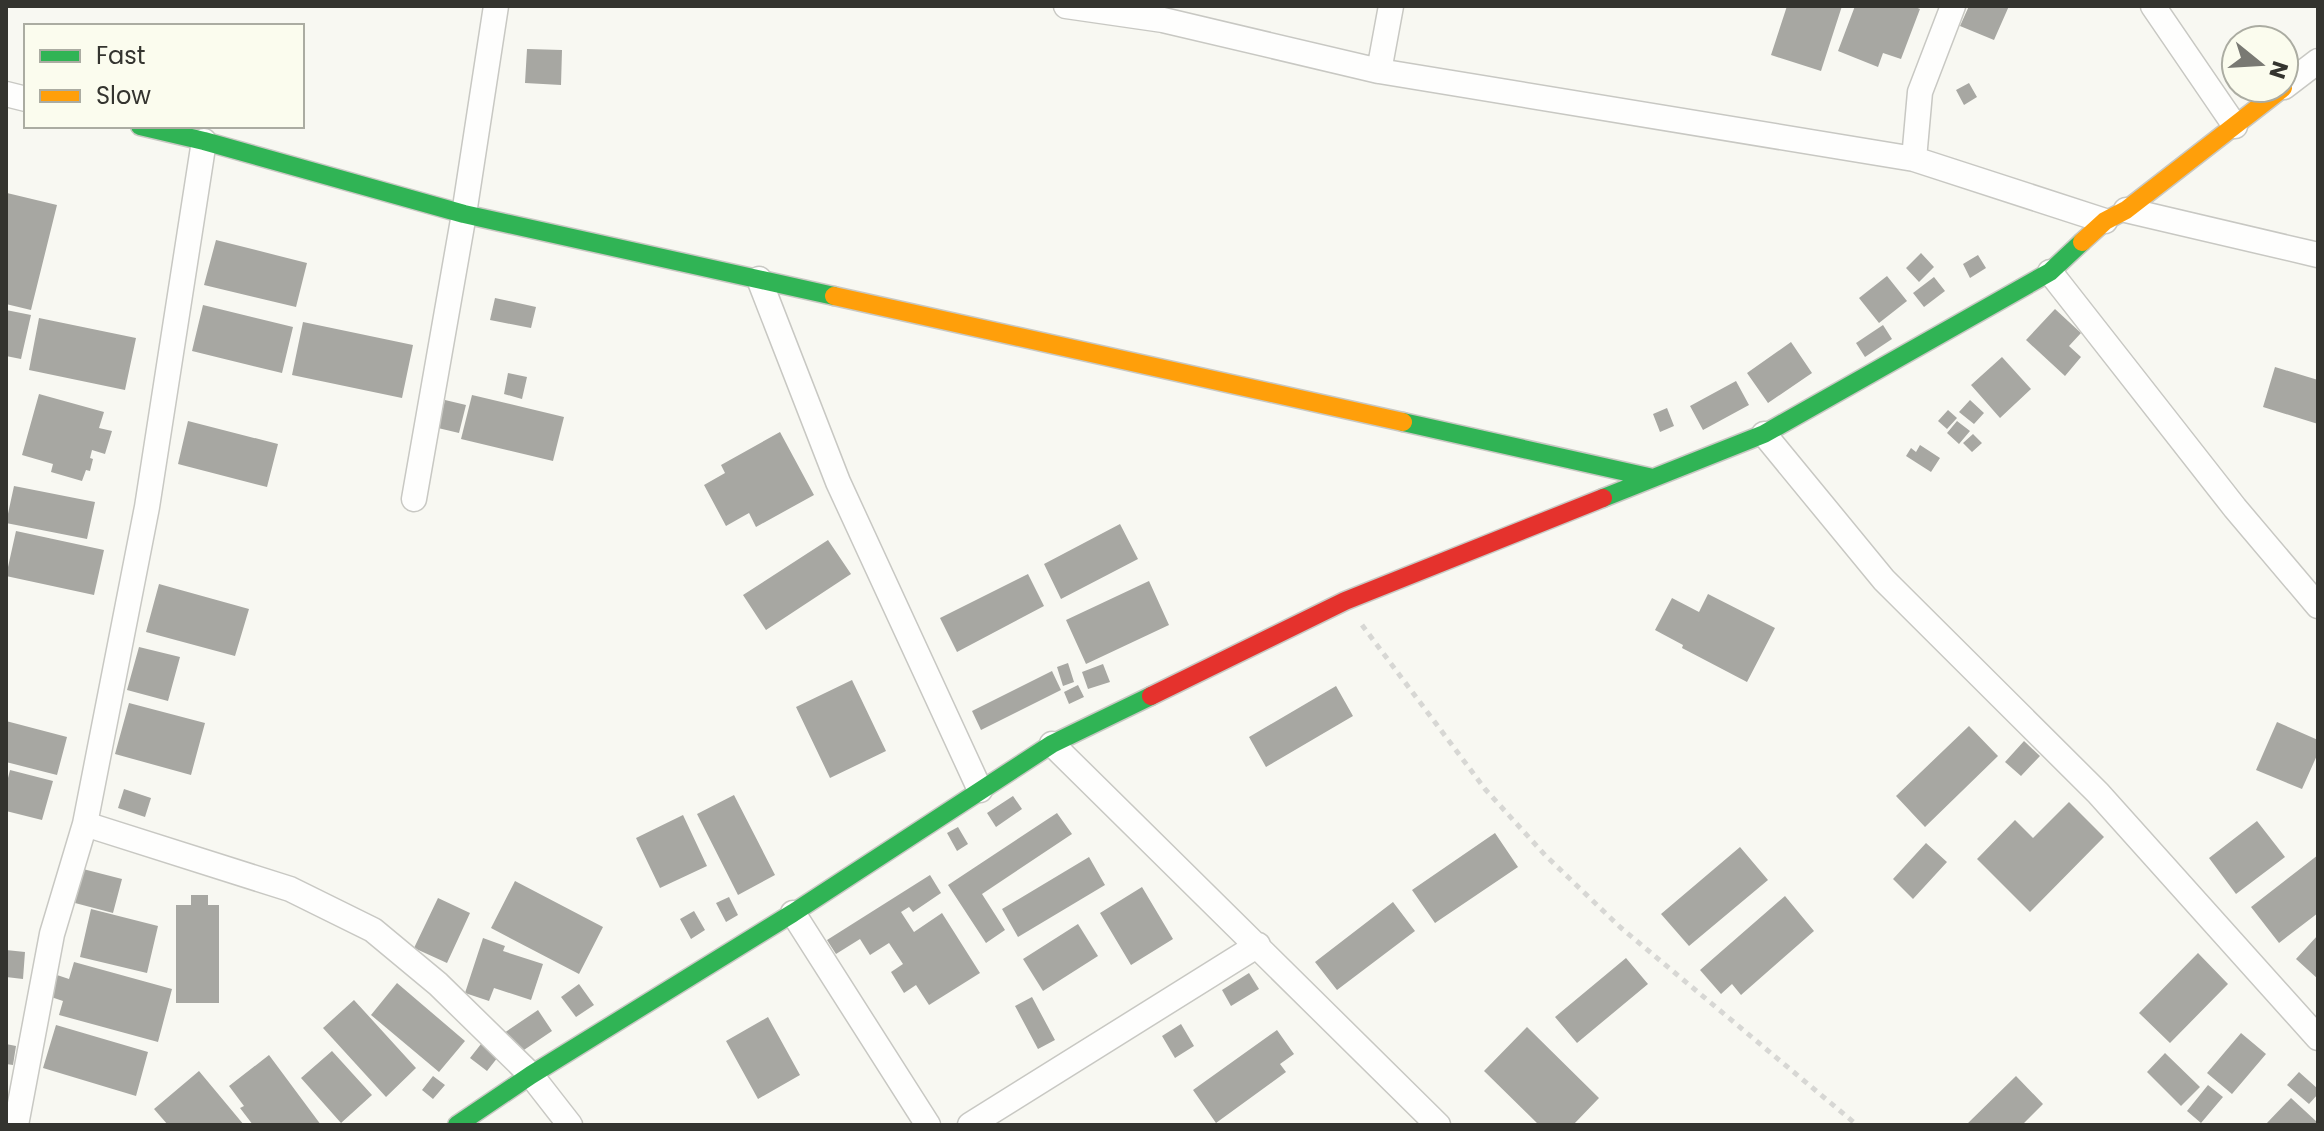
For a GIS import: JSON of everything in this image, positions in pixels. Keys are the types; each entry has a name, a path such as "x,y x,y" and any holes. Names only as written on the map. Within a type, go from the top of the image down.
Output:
{"street":[{"path":"414,499 464,214 496,6"},
{"path":"1066,6 1165,13 1379,71 1914,159 2115,215 2318,255"},
{"path":"1379,71 1391,6"},
{"path":"1914,159 1920,92 1953,6"},
{"path":"2153,6 2235,126"},
{"path":"2300,75 2318,61"},
{"path":"457,1125 531,1075 793,913 1052,744 1345,601 1764,434 2050,272 2115,215 2263,104"},
{"path":"149,128 464,214 1653,478"},
{"path":"16,1125 52,934 85,824 147,507 204,141"},
{"path":"2050,272 2235,508 2318,606"},
{"path":"759,279 838,482 980,790"},
{"path":"1764,434 1884,580 2098,793 2318,1038"},
{"path":"1052,744 1438,1125"},
{"path":"85,824 290,889 373,930 438,984 531,1075 561,1119"},
{"path":"793,913 928,1125"},
{"path":"970,1125 1258,945"}],"path":[{"path":"1345,601 1485,789 1545,855 1620,927 1857,1125"}],"building":[{"path":"1787,6 1842,6 1821,71 1771,55"},
{"path":"1855,6 1913,6 1920,9 1901,59 1883,53 1878,67 1838,51"},
{"path":"1969,6 2009,6 1994,40 1960,26"},
{"path":"527,49 562,50 561,85 525,83"},
{"path":"1969,83 1977,97 1964,105 1956,90"},
{"path":"7,193 57,205 31,310 6,304"},
{"path":"216,240 307,263 296,307 204,285"},
{"path":"1921,253 1934,267 1919,282 1906,268"},
{"path":"1978,255 1986,268 1970,278 1963,264"},
{"path":"1887,276 1907,301 1879,323 1859,298"},
{"path":"1934,277 1945,291 1924,307 1913,293"},
{"path":"495,298 536,307 531,328 490,320"},
{"path":"203,305 293,327 282,373 192,351"},
{"path":"2055,309 2081,333 2069,346 2081,357 2065,376 2026,340"},
{"path":"6,310 31,315 21,359 6,356"},
{"path":"39,318 136,338 125,390 29,370"},
{"path":"303,322 413,345 402,398 292,375"},
{"path":"1883,325 1892,339 1865,357 1856,343"},
{"path":"1791,342 1812,373 1768,403 1747,373"},
{"path":"2002,357 2031,389 2000,418 1971,385"},
{"path":"2275,367 2318,380 2318,424 2263,407"},
{"path":"508,373 527,377 522,399 504,394"},
{"path":"1736,381 1749,405 1703,430 1690,406"},
{"path":"39,394 104,412 99,428 112,431 105,454 92,450 90,471 86,470 82,481 51,472 53,464 22,455"},
{"path":"472,395 564,417 553,461 461,439"},
{"path":"445,400 466,405 459,433 438,428"},
{"path":"1970,400 1984,413 1974,424 1959,412"},
{"path":"1667,408 1674,426 1660,432 1653,414"},
{"path":"1948,410 1957,418 1947,429 1938,421"},
{"path":"188,421 278,444 267,487 178,464"},
{"path":"1957,421 1970,431 1959,444 1947,433"},
{"path":"780,432 814,495 756,527 749,513 726,526 704,485 725,473 721,465"},
{"path":"1973,434 1982,443 1972,452 1963,443"},
{"path":"1920,445 1940,458 1931,472 1906,456 1911,448 1916,452"},
{"path":"14,486 95,502 87,539 6,523"},
{"path":"1120,524 1138,559 1061,599 1044,564"},
{"path":"16,531 104,550 94,595 6,576"},
{"path":"828,540 851,574 766,630 743,595"},
{"path":"1028,574 1044,606 957,652 940,618"},
{"path":"1149,581 1169,625 1086,664 1066,620"},
{"path":"159,584 249,609 235,656 146,632"},
{"path":"1708,594 1775,628 1747,682 1655,630 1672,598 1699,612"},
{"path":"139,647 180,657 168,701 127,690"},
{"path":"1068,663 1074,682 1063,686 1057,667"},
{"path":"1103,664 1110,682 1088,689 1082,672"},
{"path":"1052,671 1061,690 981,730 972,711"},
{"path":"852,680 886,751 830,778 796,707"},
{"path":"1078,685 1084,697 1069,704 1064,692"},
{"path":"1336,686 1353,716 1266,767 1249,737"},
{"path":"129,703 205,723 191,775 115,754"},
{"path":"6,721 67,737 57,775 6,762"},
{"path":"2277,722 2318,740 2318,753 2302,789 2256,770"},
{"path":"1969,726 1998,756 1925,827 1896,796"},
{"path":"2024,741 2040,756 2021,776 2005,762"},
{"path":"10,770 53,781 42,820 6,811 6,786"},
{"path":"124,789 151,798 145,817 118,808"},
{"path":"734,795 775,875 738,895 697,814"},
{"path":"1013,796 1022,809 996,827 987,813"},
{"path":"2069,802 2104,837 2030,912 1977,859 2015,820 2033,838"},
{"path":"1057,813 1072,834 982,894 1005,930 986,943 948,885"},
{"path":"683,815 707,866 660,888 636,838"},
{"path":"2257,821 2285,857 2236,894 2209,858"},
{"path":"958,827 968,844 957,851 947,833"},
{"path":"1495,833 1518,867 1435,923 1412,890"},
{"path":"1926,843 1947,862 1913,899 1893,879"},
{"path":"1740,847 1768,880 1689,946 1661,914"},
{"path":"2318,855 2318,913 2279,943 2251,907"},
{"path":"1089,857 1105,885 1018,937 1002,909"},
{"path":"83,869 122,879 113,913 75,903"},
{"path":"930,875 941,893 913,912 909,907 901,912 914,932 942,913 980,973 929,1005 916,985 904,993 891,972 903,964 889,943 870,955 860,939 836,954 827,940"},
{"path":"515,881 603,927 579,974 491,928"},
{"path":"1142,887 1173,939 1131,965 1100,913"},
{"path":"191,895 208,895 208,905 219,905 219,1003 176,1003 176,905 191,905"},
{"path":"1785,896 1814,931 1741,995 1732,984 1721,994 1700,970"},
{"path":"729,897 738,915 726,922 716,903"},
{"path":"438,898 470,913 447,963 414,948"},
{"path":"1393,902 1415,931 1337,990 1315,962"},
{"path":"91,909 158,926 147,973 80,957"},
{"path":"694,911 705,930 691,939 680,919"},
{"path":"1078,924 1098,956 1043,991 1023,959"},
{"path":"2318,935 2318,979 2296,959"},
{"path":"483,938 505,946 503,951 543,964 531,1000 494,988 489,1001 465,993"},
{"path":"6,950 25,952 23,979 6,977"},
{"path":"2198,953 2228,984 2170,1043 2139,1013"},
{"path":"1626,958 1648,984 1577,1043 1555,1017"},
{"path":"74,962 172,989 158,1042 59,1015 63,1001 51,997 57,975 69,979"},
{"path":"1249,973 1259,989 1231,1006 1222,990"},
{"path":"397,983 465,1041 439,1072 371,1015"},
{"path":"579,984 594,1005 576,1017 561,997"},
{"path":"1032,997 1055,1040 1038,1049 1015,1006"},
{"path":"354,1000 416,1068 386,1097 323,1028"},
{"path":"538,1010 552,1031 518,1054 504,1033"},
{"path":"768,1017 800,1075 758,1099 726,1041"},
{"path":"1181,1024 1194,1046 1175,1058 1162,1036"},
{"path":"56,1025 148,1052 136,1096 43,1068"},
{"path":"1527,1027 1599,1098 1573,1125 1539,1125 1484,1071"},
{"path":"1277,1030 1294,1054 1280,1064 1286,1072 1216,1123 1193,1090"},
{"path":"2241,1033 2266,1054 2232,1094 2207,1073"},
{"path":"6,1044 16,1046 13,1065 6,1064"},
{"path":"481,1044 498,1057 487,1071 470,1058"},
{"path":"332,1051 372,1095 341,1123 301,1078"},
{"path":"2165,1053 2200,1087 2181,1106 2147,1072"},
{"path":"269,1055 321,1125 253,1125 240,1108 244,1106 229,1086"},
{"path":"199,1071 244,1125 168,1125 154,1109"},
{"path":"2299,1072 2318,1089 2318,1094 2309,1104 2287,1085"},
{"path":"433,1076 445,1085 433,1099 422,1090"},
{"path":"2016,1076 2043,1104 2022,1125 1966,1125"},
{"path":"2208,1085 2223,1097 2201,1123 2187,1111"},
{"path":"2291,1098 2317,1122 2314,1125 2265,1125"}],"traffic: fast":[{"path":"149,128 464,214 834,296"},
{"path":"1603,498 1764,434 2050,272 2082,242"},
{"path":"1403,422 1653,478"},
{"path":"457,1125 531,1075 793,913 1052,744 1151,696"}],"traffic: slow":[{"path":"2082,242 2105,221 2126,210 2262,104"},
{"path":"834,296 1403,422"}],"traffic: jam":[{"path":"1151,696 1345,601 1603,498"}]}
